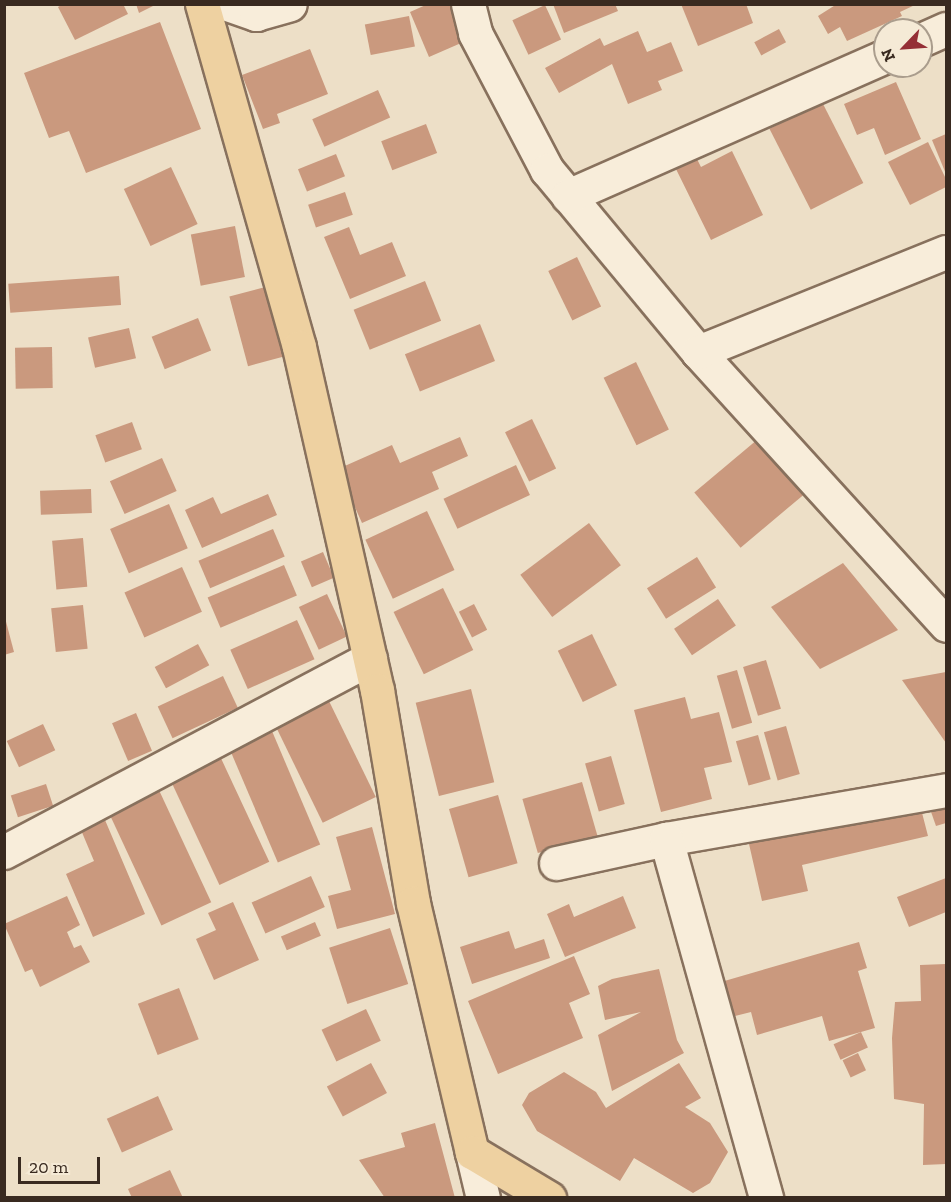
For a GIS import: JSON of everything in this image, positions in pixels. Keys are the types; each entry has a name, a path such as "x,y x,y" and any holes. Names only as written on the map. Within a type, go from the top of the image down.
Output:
{"main road":[{"path":"201,4 299,346 370,658 413,903 472,1152 549,1197"}],"street":[{"path":"227,4 256,14 290,4"},
{"path":"468,4 484,49 548,170 568,196 698,352 946,625"},
{"path":"568,196 873,61"},
{"path":"698,352 946,252"},
{"path":"4,852 370,658"},
{"path":"556,863 666,839 946,790"},
{"path":"666,839 766,1197"},
{"path":"472,1152 483,1197"}],"building":[{"path":"63,4 123,4 128,14 75,40 58,7"},
{"path":"136,4 157,4 139,13"},
{"path":"428,4 453,4 468,40 429,57 410,12"},
{"path":"553,4 615,4 618,11 564,33"},
{"path":"681,4 746,4 753,23 698,46"},
{"path":"837,4 917,4 900,12 902,16 898,18 873,18 873,29 847,41 840,27 828,34 818,16"},
{"path":"545,5 561,39 528,55 512,20"},
{"path":"409,16 415,46 371,55 365,25"},
{"path":"160,22 201,129 86,173 69,131 49,138 24,73"},
{"path":"779,29 786,42 761,55 754,42"},
{"path":"638,31 647,52 671,42 683,71 658,81 662,90 628,104 612,64 559,93 545,68 600,38 604,46"},
{"path":"310,49 328,94 277,114 280,123 263,129 242,75"},
{"path":"896,82 921,139 885,155 874,128 857,135 844,104"},
{"path":"378,90 390,117 324,147 312,119"},
{"path":"822,102 863,183 811,210 769,129"},
{"path":"426,124 437,153 392,170 381,141"},
{"path":"946,134 946,174 932,140"},
{"path":"928,142 946,179 946,187 910,205 888,162"},
{"path":"732,151 763,215 711,240 675,167 696,157 701,167"},
{"path":"336,154 345,176 307,192 298,169"},
{"path":"171,167 198,224 150,246 124,189"},
{"path":"345,192 353,215 316,227 308,205"},
{"path":"235,226 245,277 201,286 191,235"},
{"path":"349,227 360,255 392,242 406,276 350,299 324,237"},
{"path":"577,257 601,306 572,320 548,271"},
{"path":"119,276 121,305 10,313 8,284"},
{"path":"425,281 441,321 370,350 354,310"},
{"path":"269,286 288,356 248,366 229,297"},
{"path":"198,318 211,350 165,369 152,337"},
{"path":"480,324 495,361 420,391 405,354"},
{"path":"129,328 136,358 95,368 88,337"},
{"path":"52,347 53,388 16,389 15,348"},
{"path":"636,362 669,429 637,445 604,378"},
{"path":"532,419 556,468 529,482 505,432"},
{"path":"132,422 142,449 105,463 95,435"},
{"path":"764,434 810,489 741,548 694,492"},
{"path":"460,437 468,456 432,472 439,489 362,523 338,469 392,445 400,463"},
{"path":"162,458 177,491 125,514 110,481"},
{"path":"516,465 530,495 457,529 443,499"},
{"path":"91,489 92,513 41,515 40,491"},
{"path":"268,494 277,515 202,548 185,510 213,497 221,514"},
{"path":"169,504 188,548 129,573 110,529"},
{"path":"427,511 454,570 393,599 365,540"},
{"path":"589,523 621,565 552,617 520,575"},
{"path":"273,529 285,557 210,588 198,561"},
{"path":"83,538 87,587 56,590 52,541"},
{"path":"323,552 334,578 312,587 301,561"},
{"path":"697,557 716,588 666,619 647,588"},
{"path":"843,563 898,630 820,669 771,607"},
{"path":"284,565 297,595 220,628 208,597"},
{"path":"182,567 202,612 144,637 124,593"},
{"path":"443,588 473,650 424,674 394,612"},
{"path":"327,594 347,637 319,650 299,607"},
{"path":"718,599 736,626 692,655 674,629"},
{"path":"474,604 487,630 472,638 459,612"},
{"path":"83,605 88,649 56,652 51,608"},
{"path":"4,614 14,652 4,655"},
{"path":"297,620 314,659 248,689 230,650"},
{"path":"592,634 617,685 583,702 558,651"},
{"path":"198,644 209,665 166,688 155,667"},
{"path":"766,660 781,709 758,716 743,667"},
{"path":"737,670 752,723 732,729 717,676"},
{"path":"946,672 946,743 902,680"},
{"path":"223,676 238,708 173,738 158,706"},
{"path":"471,689 494,782 439,796 416,703"},
{"path":"685,697 691,719 719,712 732,762 704,768 712,799 661,812 634,710"},
{"path":"328,699 376,797 323,823 275,725"},
{"path":"136,713 152,751 128,761 112,723"},
{"path":"43,724 55,750 19,767 7,741"},
{"path":"269,724 320,845 278,863 227,742"},
{"path":"786,726 800,774 778,780 764,732"},
{"path":"758,735 771,779 749,786 736,741"},
{"path":"219,754 269,862 219,885 169,777"},
{"path":"611,756 625,804 599,812 585,763"},
{"path":"582,782 597,836 538,853 522,799"},
{"path":"46,784 53,806 18,817 11,795"},
{"path":"158,788 211,902 161,925 108,811"},
{"path":"498,795 518,863 469,877 449,809"},
{"path":"946,804 946,823 936,826 930,809"},
{"path":"920,805 928,836 802,865 808,891 762,901 749,844"},
{"path":"105,820 145,914 93,937 66,874 94,861 81,830"},
{"path":"372,827 395,914 337,929 328,896 351,890 336,837"},
{"path":"311,876 325,907 265,933 252,902"},
{"path":"946,878 946,912 909,927 897,897"},
{"path":"67,896 80,925 67,932 74,948 81,945 90,962 40,987 32,969 25,972 4,924"},
{"path":"623,896 636,928 565,957 547,914 569,904 574,917"},
{"path":"233,902 259,960 214,980 196,939 216,930 208,913"},
{"path":"315,922 321,936 287,950 281,936"},
{"path":"390,928 408,984 347,1004 329,948"},
{"path":"509,931 515,949 544,939 550,958 472,984 460,947"},
{"path":"859,942 867,968 858,971 875,1028 829,1041 822,1016 757,1035 751,1012 731,1017 721,982"},
{"path":"574,956 590,994 569,1003 583,1038 498,1074 468,1001"},
{"path":"946,964 946,1164 923,1165 924,1104 894,1099 892,1038 895,1002 921,1001 920,965"},
{"path":"659,969 677,1040 684,1053 612,1091 598,1035 641,1012 605,1020 598,986 612,979"},
{"path":"179,988 199,1039 158,1055 138,1004"},
{"path":"366,1009 381,1041 336,1061 322,1030"},
{"path":"861,1032 868,1048 841,1060 834,1044"},
{"path":"858,1053 866,1070 851,1077 843,1060"},
{"path":"371,1063 387,1093 343,1116 327,1086"},
{"path":"679,1063 701,1098 685,1107 710,1123 728,1152 710,1183 693,1193 634,1158 620,1181 537,1131 522,1105 529,1093 564,1072 596,1092 606,1108"},
{"path":"158,1096 173,1130 122,1153 107,1119"},
{"path":"435,1123 455,1198 385,1198 359,1160 405,1147 401,1133"},
{"path":"170,1170 183,1198 132,1198 128,1189"}]}
